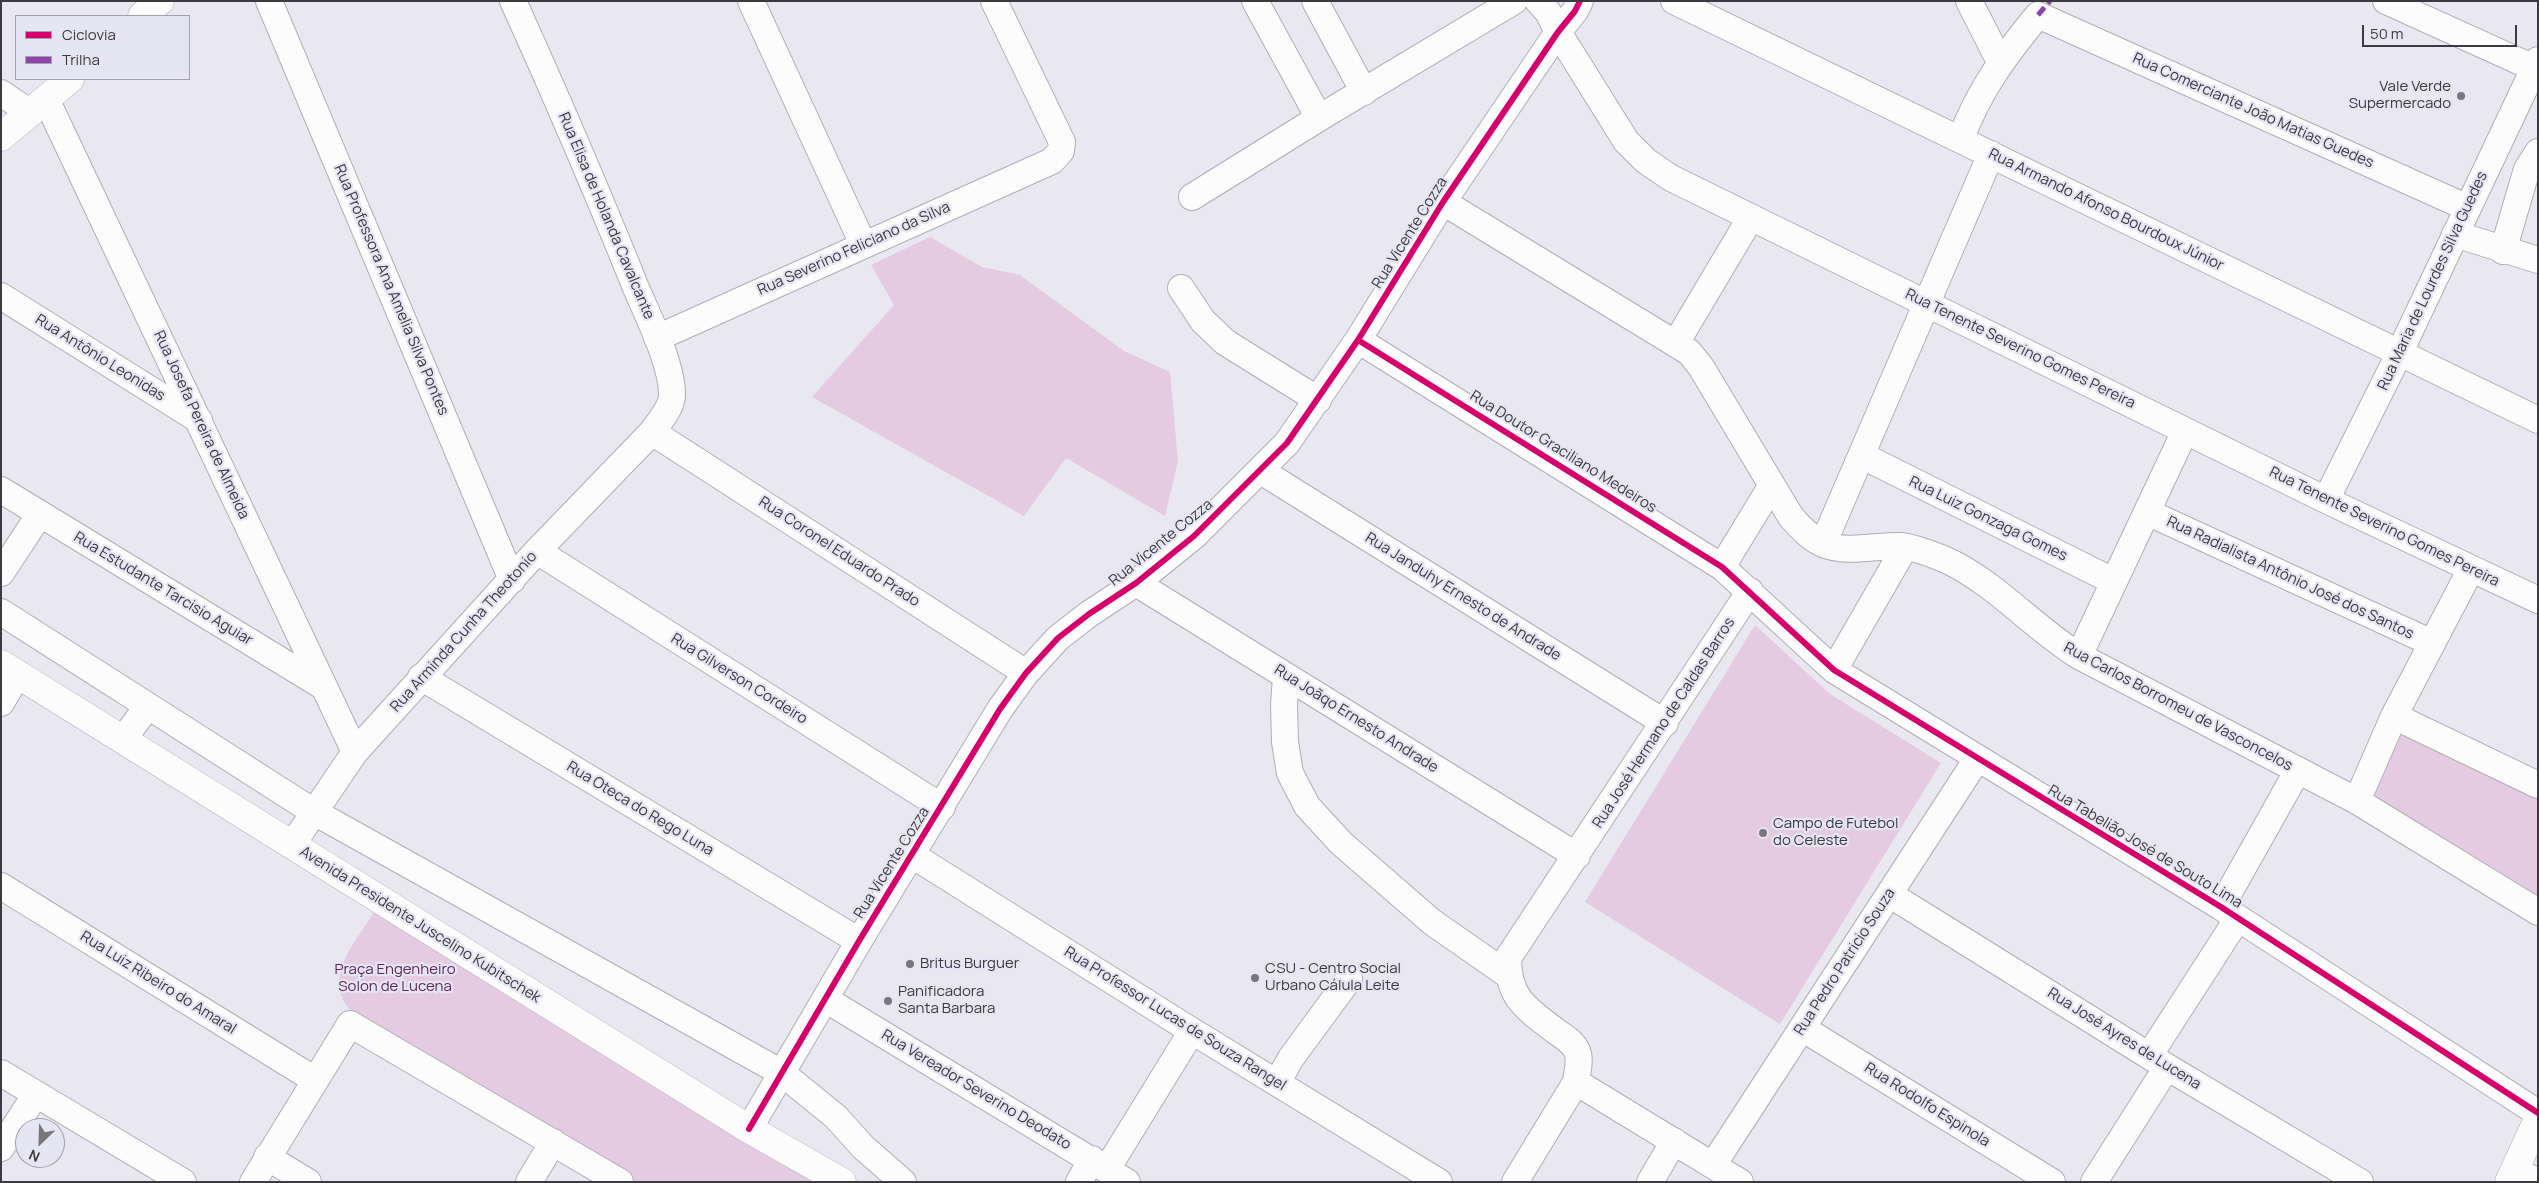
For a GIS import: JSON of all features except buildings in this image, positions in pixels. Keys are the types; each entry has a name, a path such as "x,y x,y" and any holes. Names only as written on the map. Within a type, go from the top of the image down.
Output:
{"main road":[{"path":"143,15 160,1"},
{"path":"1,137 69,80"},
{"name":"Avenida Presidente Juscelino Kubitschek","path":"10,669 124,738 292,845 749,1129 842,1182"},
{"path":"2521,1178 2535,1134"}],"street":[{"name":"Rua Professora Ana Amelia Silva Pontes","path":"269,1 512,580"},
{"name":"Rua Elisa de Holanda Cavalcante","path":"513,1 591,176 657,338 670,378 672,397 666,412 652,432"},
{"path":"751,1 863,244"},
{"name":"Rua Severino Feliciano da Silva","path":"657,338 863,244 1052,161 1061,151 1062,142 994,1"},
{"path":"1255,1 1319,118"},
{"path":"1315,1 1364,92"},
{"path":"1192,197 1514,1"},
{"name":"Rua Tenente Severino Gomes Pereira","path":"1538,1 1548,12 1558,32 1626,140 1646,161 1671,178 1928,303 2184,431 2538,600"},
{"name":"Rua Vicente Cozza","path":"749,1129 859,942 1000,709 1026,672 1066,632 1089,614 1136,583 1194,536 1287,443 1358,340 1443,202 1558,32 1575,11 1580,1"},
{"name":"Rua Armando Afonso Bourdoux Júnior","path":"1674,1 2538,420"},
{"path":"1961,139 1975,104 2000,62 1969,1"},
{"path":"2386,1 2536,64"},
{"name":"Rua Comerciante João Matias Guedes","path":"2000,62 2038,15 2468,208"},
{"name":"Rua Maria de Lourdes Silva Guedes","path":"2326,500 2399,354 2536,64"},
{"path":"1,93 38,105"},
{"name":"Rua Josefa Pereira de Almeida","path":"38,105 199,420 355,752"},
{"path":"2504,251 2527,169 2538,152"},
{"path":"1823,544 1991,154"},
{"path":"1443,202 1676,343 1689,352 1701,367 1772,485 1722,567"},
{"path":"1676,343 1751,217"},
{"path":"2455,234 2504,251 2538,260"},
{"path":"1181,288 1203,321 1225,342 1318,400"},
{"name":"Rua Antônio Leonidas","path":"1,296 199,420"},
{"name":"Rua Doutor Graciliano Medeiros","path":"1358,340 1722,567 1750,591"},
{"path":"2078,656 2184,431"},
{"name":"Rua Arminda Cunha Theotonio","path":"292,845 355,752 537,551 652,432"},
{"name":"Rua Coronel Eduardo Prado","path":"652,432 1026,672"},
{"name":"Rua Luiz Gonzaga Gomes","path":"1862,456 2113,581"},
{"name":"Rua Janduhy Ernesto de Andrade","path":"1260,471 1665,723"},
{"name":"Rua Carlos Borromeu de Vasconcelos","path":"1772,485 1791,517 1806,534 1823,544 1842,548 1905,547 1946,560 1977,578 2054,641 2078,656 2357,801 2538,912"},
{"name":"Rua Estudante Tarcisio Aguiar","path":"1,490 324,687"},
{"name":"Rua Radialista Antônio José dos Santos","path":"2147,512 2432,643"},
{"path":"1,573 40,514"},
{"path":"1834,670 1905,547"},
{"name":"Rua Gilverson Cordeiro","path":"537,551 942,807"},
{"path":"2357,801 2394,716 2471,569"},
{"name":"Rua Joãqo Ernesto Andrade","path":"1136,583 1577,856"},
{"name":"Rua José Hermano de Caldas Barros","path":"1508,975 1508,958 1665,723 1750,591"},
{"name":"Rua Tabelião José de Souto Lima","path":"1750,591 1789,630 1834,670 2230,913 2538,1113"},
{"path":"1,612 314,812 782,1073 836,1116 863,1148 902,1182"},
{"path":"1,704 10,669"},
{"path":"1286,676 1284,705 1285,742 1290,773 1307,806 1341,843 1432,922 1508,975 1514,993 1523,1006 1570,1041 1577,1051 1576,1082 1515,1182"},
{"name":"Rua Oteca do Rego Luna","path":"421,677 859,942"},
{"path":"124,738 148,706"},
{"path":"2394,716 2538,785"},
{"name":"Rua Pedro Patricio Souza","path":"1712,1165 1977,759"},
{"path":"2094,1182 2158,1062 2298,770"},
{"name":"Rua Professor Lucas de Souza Rangel","path":"912,855 1192,1031 1439,1182"},
{"name":"Rua Luiz Ribeiro do Amaral","path":"1,886 315,1080"},
{"name":"Rua José Ayres de Lucena","path":"1890,894 2158,1062 2360,1182"},
{"path":"1277,1083 1291,1058 1349,979"},
{"name":"Rua Vereador Severino Deodato","path":"825,999 1109,1170"},
{"path":"253,1182 350,1024 620,1182"},
{"name":"Rua Rodolfo Espinola","path":"1802,1028 2052,1182"},
{"path":"1079,1182 1109,1170 1192,1031"},
{"path":"1,1073 183,1182"},
{"path":"1576,1082 1740,1182"},
{"path":"1,1148 36,1094"},
{"path":"1650,1182 1674,1141"},
{"path":"529,1182 553,1142"},
{"path":"267,1157 308,1182"}],"green space":[{"path":"930,237 982,267 1020,275 1124,351 1170,372 1178,461 1165,516 1066,458 1024,516 812,397 894,305 871,265"},
{"name":"Campo de Futebol do Celeste","path":"1755,625 1830,694 1941,763 1780,1024 1585,902"},
{"path":"2403,730 2538,795 2538,900 2372,799"},
{"name":"Praça Engenheiro Solon de Lucena","path":"376,909 817,1182 637,1182 351,1011 342,998 339,985 340,972 352,946"}],"marked path":[{"path":"2038,15 2050,1"}],"cycle path":[{"path":"749,1129 859,941 1000,709 1026,673 1058,638 1089,614 1136,583 1194,536 1287,443 1358,340 1443,202 1558,32 1575,11 1580,1"},
{"path":"1358,340 1722,567 1834,670 2221,907 2538,1113"}],"place":[{"name":"Vale Verde Supermercado","path":"2461,96"},
{"name":"Campo de Futebol do Celeste","path":"1763,833"},
{"name":"Britus Burguer","path":"910,964"},
{"name":"CSU - Centro Social Urbano Cálula Leite","path":"1255,978"},
{"name":"Panificadora Santa Barbara","path":"888,1001"}]}
